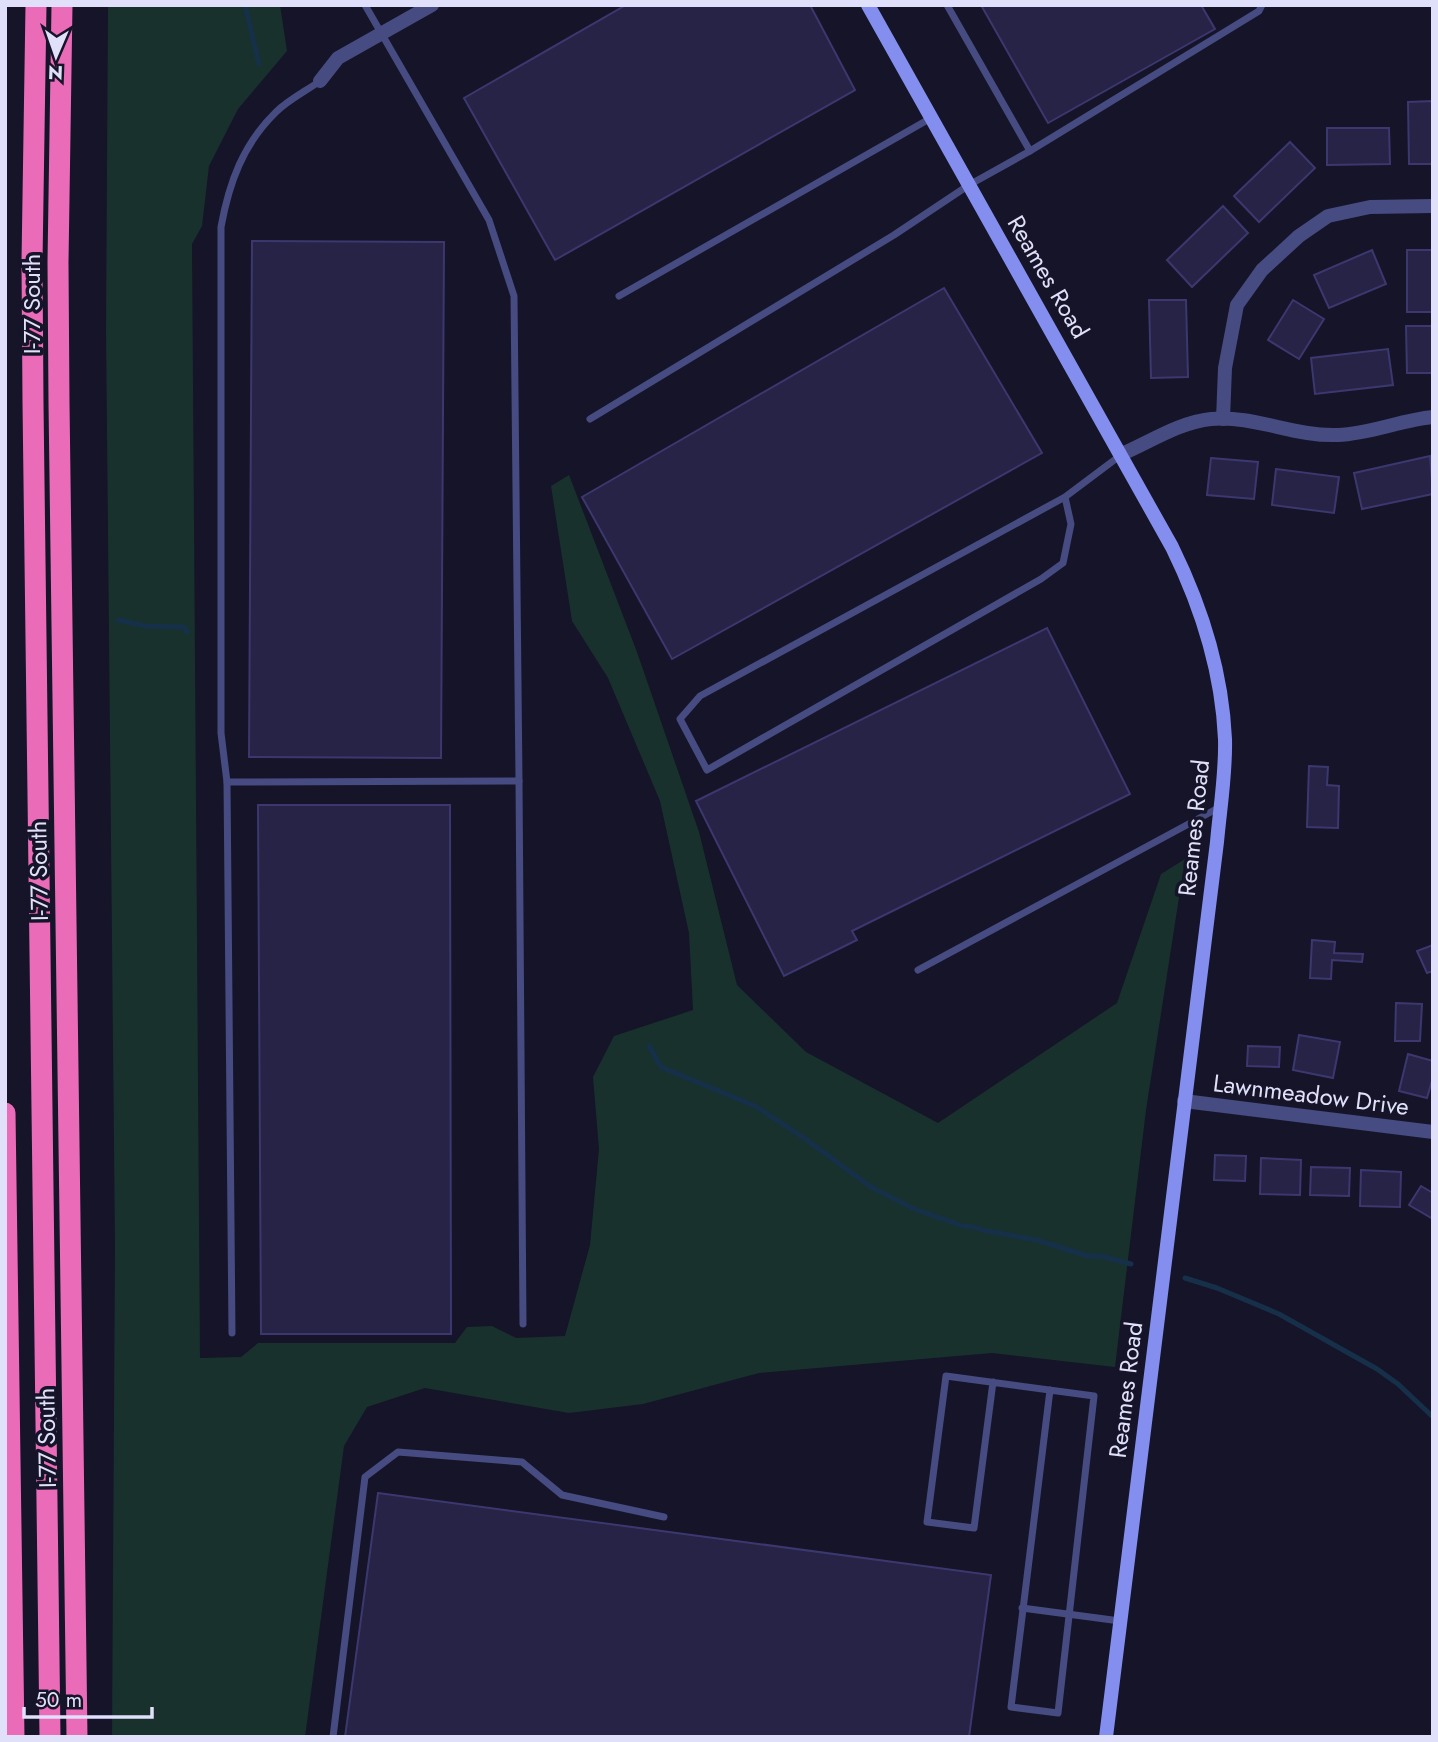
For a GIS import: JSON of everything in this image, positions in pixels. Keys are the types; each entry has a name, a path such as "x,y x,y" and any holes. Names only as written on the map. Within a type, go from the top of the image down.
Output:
{"highway":[{"path":"36,5 32,390 51,1737"},
{"name":"I-77 South","path":"62,5 59,390 77,1737"},
{"path":"5,1113 14,1737"}],"main road":[{"name":"Reames Road","path":"868,5 1172,547 1207,629 1219,684 1225,738 1221,807 1106,1737"}],"street":[{"path":"320,81 338,58 432,5"},
{"path":"1223,419 1225,368 1237,305 1262,270 1299,236 1328,216 1370,207 1433,206"},
{"path":"1122,454 1184,425 1210,419 1236,419 1313,434 1340,435 1433,417"},
{"name":"Lawnmeadow Drive","path":"1184,1101 1433,1132"}],"lane":[{"path":"365,5 489,220 514,296 523,1324"},
{"path":"947,5 1030,151"},
{"path":"590,419 894,235 969,185 1030,151 1259,11 1262,5"},
{"path":"232,1333 227,782 221,733 221,227 227,195 243,152 276,111 320,81"},
{"path":"619,296 931,117"},
{"path":"1065,497 1071,524 1063,563 1041,579 707,770 680,719 700,696 1065,497 1122,454"},
{"path":"227,782 519,781"},
{"path":"918,970 1221,807"},
{"path":"993,1382 974,1528 927,1522 946,1376 993,1382 1094,1396 1058,1713 1011,1707 1050,1390"},
{"path":"333,1737 365,1477 398,1451 522,1462 562,1495 664,1517"},
{"path":"1022,1608 1120,1621"}],"green space":[{"path":"108,5 280,5 287,51 238,109 209,166 202,226 192,244 200,1358 241,1357 258,1343 455,1343 467,1327 492,1326 516,1338 565,1336 590,1245 599,1149 593,1077 614,1036 693,1010 689,933 660,801 608,678 572,621 551,486 569,475 637,652 699,832 737,985 806,1052 938,1123 1117,1003 1161,874 1185,859 1146,1110 1115,1367 992,1353 759,1373 643,1404 569,1413 425,1388 367,1407 344,1446 305,1737 112,1737 115,1248 106,330"}],"building":[{"path":"626,5 810,5 855,90 555,260 464,98"},
{"path":"981,5 1201,5 1215,29 1048,123"},
{"path":"1433,101 1433,164 1409,164 1408,102"},
{"path":"1327,128 1389,128 1390,164 1327,165"},
{"path":"1290,142 1315,168 1259,222 1234,196"},
{"path":"1223,206 1248,233 1192,287 1167,260"},
{"path":"252,241 444,242 441,758 249,757"},
{"path":"1372,250 1386,284 1329,308 1314,275"},
{"path":"1407,250 1433,250 1433,312 1407,312"},
{"path":"944,288 1042,453 672,659 582,497"},
{"path":"1149,300 1186,300 1188,377 1151,378"},
{"path":"1293,300 1324,319 1299,359 1268,340"},
{"path":"1406,326 1433,326 1433,373 1407,373"},
{"path":"1388,349 1393,385 1315,394 1311,358"},
{"path":"1430,456 1433,494 1362,509 1354,473"},
{"path":"1211,458 1258,462 1254,499 1207,495"},
{"path":"1276,469 1339,477 1334,513 1272,505"},
{"path":"1047,628 1130,794 852,931 857,940 784,976 696,801"},
{"path":"1309,766 1328,767 1327,785 1339,786 1338,828 1307,827"},
{"path":"258,805 450,805 451,1334 261,1334"},
{"path":"1312,940 1335,942 1334,953 1363,954 1362,962 1332,960 1331,979 1310,978"},
{"path":"1433,945 1433,971 1427,973 1417,951"},
{"path":"1396,1003 1422,1004 1420,1041 1395,1041"},
{"path":"1299,1035 1340,1042 1333,1078 1293,1070"},
{"path":"1248,1046 1280,1047 1279,1067 1247,1066"},
{"path":"1408,1054 1433,1061 1433,1077 1427,1098 1399,1091"},
{"path":"1215,1155 1246,1156 1245,1181 1214,1180"},
{"path":"1261,1158 1301,1160 1300,1195 1260,1194"},
{"path":"1311,1167 1350,1168 1349,1196 1310,1195"},
{"path":"1361,1170 1401,1172 1400,1207 1360,1206"},
{"path":"1421,1186 1433,1193 1433,1219 1409,1205"},
{"path":"378,1493 991,1575 969,1737 345,1737"}],"waterway":[{"path":"245,5 259,64"},
{"path":"118,620 146,626 184,627 187,632"},
{"path":"649,1046 661,1067 755,1106 871,1187 914,1209 963,1226 1037,1240 1087,1256 1100,1256 1131,1264"},
{"path":"1185,1278 1217,1288 1279,1314 1377,1369 1398,1384 1433,1417"}]}
